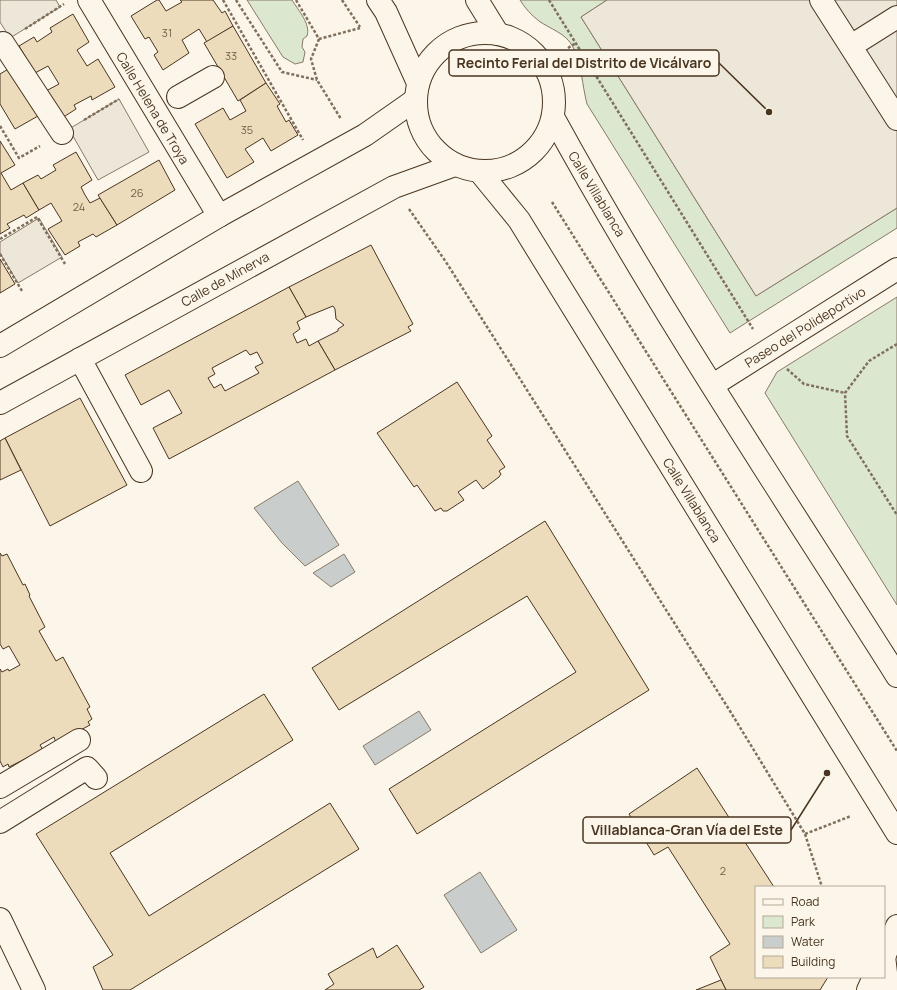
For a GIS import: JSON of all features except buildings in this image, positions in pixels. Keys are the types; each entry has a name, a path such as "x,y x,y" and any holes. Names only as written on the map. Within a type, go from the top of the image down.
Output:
{"main road":[{"name":"Calle Helena de Troya","path":"89,0 218,216"},
{"path":"0,346 218,216 354,141 417,91 430,60 449,43 473,34 498,34 524,45 543,64 553,90 553,117 543,140 526,158 504,169 480,171 455,165 434,150 420,126 417,91 386,12 378,0"},
{"path":"477,0 498,34"},
{"path":"821,0 897,119"},
{"path":"851,46 897,17"},
{"path":"3,43 62,133"},
{"path":"178,97 213,77"},
{"name":"Calle Villablanca","path":"553,117 588,181 713,385 897,676"},
{"name":"Calle de Minerva","path":"0,404 394,187 455,165"},
{"name":"Calle Villablanca","path":"480,171 519,220 897,833"},
{"name":"Paseo del Polideportivo","path":"713,385 897,269"},
{"path":"80,359 141,471"},
{"path":"0,788 80,740"},
{"path":"0,822 88,768 96,778"},
{"path":"0,919 34,990"},
{"path":"885,954 897,926"},
{"path":"885,964 888,990"},
{"path":"868,990 874,978"}],"path":[{"path":"223,0 316,162"},
{"path":"236,0 282,72 317,80"},
{"path":"296,0 319,39"},
{"path":"549,0 753,329"},
{"path":"3,43 60,6"},
{"path":"319,39 360,28"},
{"path":"319,39 311,59 317,80 354,141"},
{"path":"568,48 576,43"},
{"path":"552,202 897,751"},
{"path":"406,205 450,269 718,691 805,834 822,886"},
{"path":"0,239 37,217 66,264"},
{"path":"0,254 22,291"},
{"path":"897,344 869,361 845,393 847,436 897,514"},
{"path":"784,367 804,384 845,393"},
{"path":"805,834 851,816"}],"green space":[{"path":"247,0 292,0 306,22 308,31 307,36 303,39 302,47 305,52 303,62 295,64 283,57"},
{"path":"520,0 607,0 581,17 756,296 897,208 897,228 730,333 587,104 580,68 576,54 570,42 562,35 536,19"},
{"path":"897,297 897,605 765,393 777,372"}],"shaded area":[{"path":"0,0 56,0 60,7 10,38 0,22"},
{"path":"607,0 897,0 897,208 756,296 581,17"},
{"path":"119,99 149,152 98,180 69,129"},
{"path":"39,218 62,257 18,283 0,253 0,242"}],"water":[{"path":"298,481 339,545 305,566 282,543 254,508"},
{"path":"344,554 355,572 331,587 313,573"},
{"path":"419,711 431,730 375,765 363,746"},
{"path":"480,872 517,930 481,953 444,895"}],"place":[{"name":"Recinto Ferial del Distrito de Vicálvaro","path":"769,112"},
{"name":"Villablanca-Gran Vía del Este","path":"827,773"}]}
